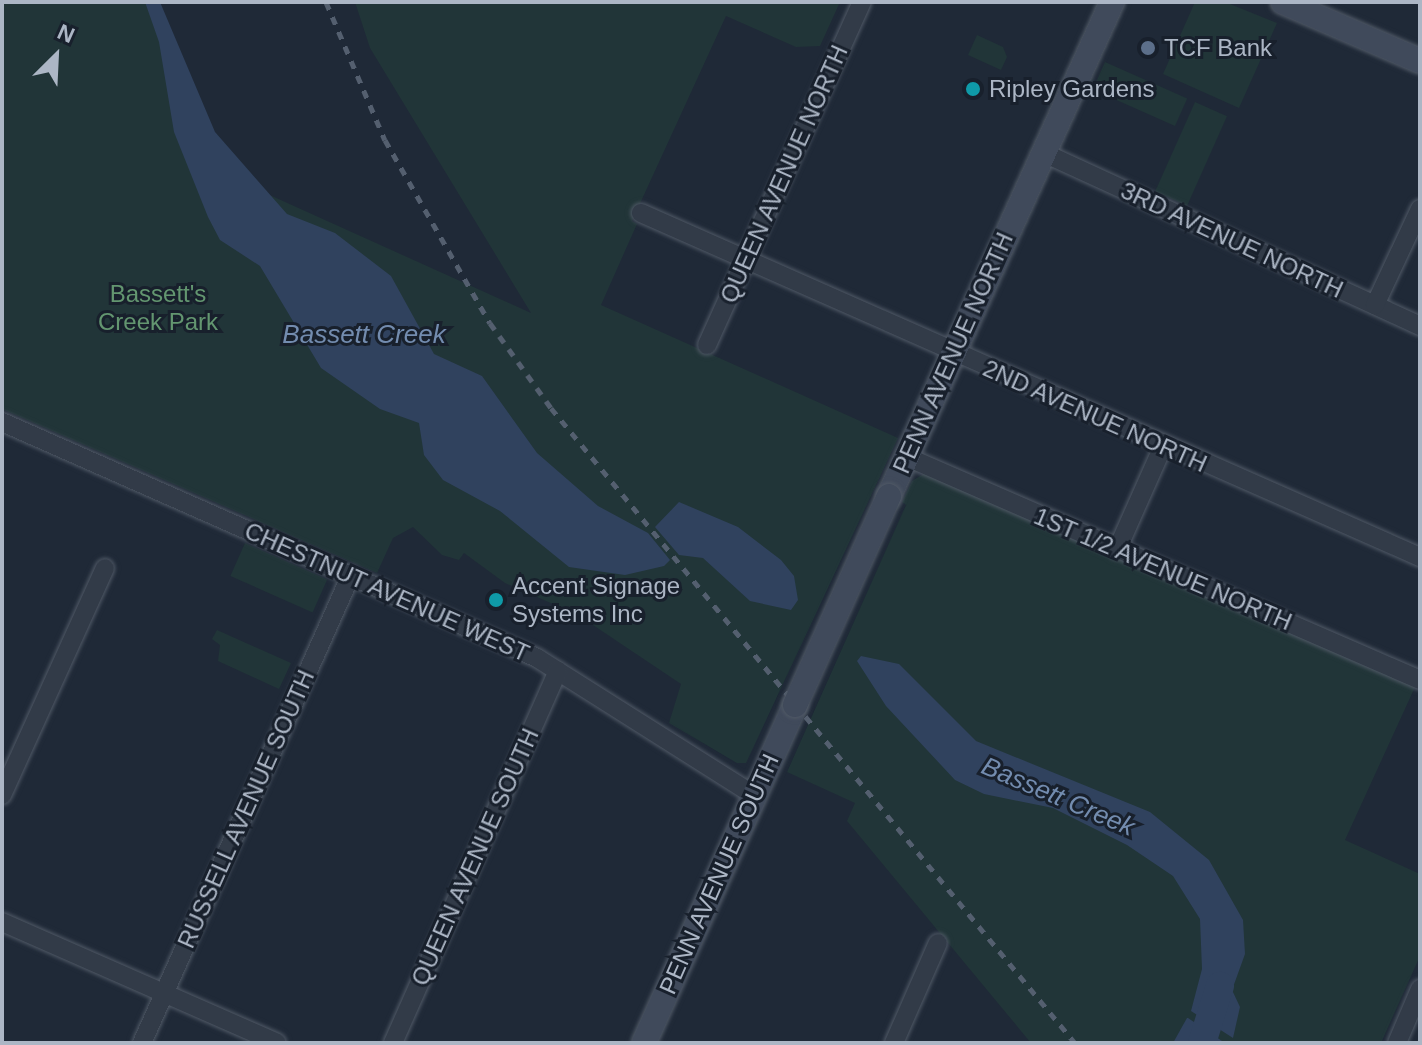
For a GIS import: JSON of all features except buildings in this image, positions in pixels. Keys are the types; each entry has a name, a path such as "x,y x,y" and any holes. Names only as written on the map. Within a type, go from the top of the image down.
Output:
{"main road":[{"name":"PENN AVENUE NORTH","path":"795,705 1112,2"},
{"path":"1283,2 1420,61"},
{"name":"PENN AVENUE SOUTH","path":"644,1043 795,705"}],"street":[{"name":"QUEEN AVENUE NORTH","path":"707,345 862,2"},
{"name":"3RD AVENUE NORTH","path":"1044,153 1420,326"},
{"path":"1375,305 1420,209"},
{"name":"2ND AVENUE NORTH","path":"641,213 953,354 1420,557"},
{"name":"CHESTNUT AVENUE WEST","path":"2,422 351,575 558,671 759,785"},
{"path":"1117,550 1163,446"},
{"name":"1ST 1/2 AVENUE NORTH","path":"907,457 1420,680"},
{"path":"2,795 105,568"},
{"name":"RUSSELL AVENUE SOUTH","path":"142,1043 351,575"},
{"name":"QUEEN AVENUE SOUTH","path":"393,1043 558,671"},
{"path":"2,922 277,1043"},
{"path":"894,1043 938,943"},
{"path":"1397,1043 1420,989"}],"green space":[{"name":"Bassett's Creek Park","path":"2,2 158,2 212,139 263,192 531,313 370,48 355,2 840,2 820,46 796,47 726,16 632,221 637,224 601,305 898,438 746,763 737,763 669,723 681,684 578,615 505,583 464,553 459,560 442,555 413,527 393,538 377,573 2,409"},
{"path":"1195,2 1225,2 1277,23 1239,108 1163,74"},
{"path":"977,35 1003,47 1007,57 1001,70 968,55"},
{"path":"1105,62 1187,99 1175,126 1093,89"},
{"path":"1195,102 1227,116 1187,206 1155,192"},
{"path":"925,473 1415,687 1345,840 1420,874 1420,956 1381,1043 1031,1043 847,821 855,803 787,772 906,505 902,502 912,481"},
{"path":"245,543 327,580 313,612 230,576"},
{"path":"217,630 291,663 279,689 218,661 220,645 212,639"}],"water":[{"name":"Bassett Creek","path":"145,2 160,2 215,132 287,214 335,233 391,276 434,354 482,376 537,453 598,506 648,533 670,560 664,566 625,575 569,567 500,511 443,480 424,455 419,423 380,409 321,368 260,266 220,240 208,217 174,132 159,42"},
{"path":"679,502 738,527 781,560 794,576 798,600 791,610 750,601 703,558 679,555 655,527"},
{"path":"861,656 899,664 976,741 1150,812 1209,860 1243,920 1245,954 1232,990 1240,1007 1233,1038 1191,1011 1202,969 1200,919 1173,876 1127,845 1053,808 984,794 955,780 886,706 857,661"},
{"path":"1188,1018 1225,1043 1173,1043"}],"waterway":[{"name":"Bassett Creek","path":"1202,1043 1220,986"}],"railway":[{"path":"326,2 385,140 490,323 551,408 1075,1043"}],"place":[{"name":"TCF Bank","path":"1148,48"},
{"name":"Ripley Gardens","path":"973,89"},
{"name":"Accent Signage Systems Inc","path":"496,600"}]}
